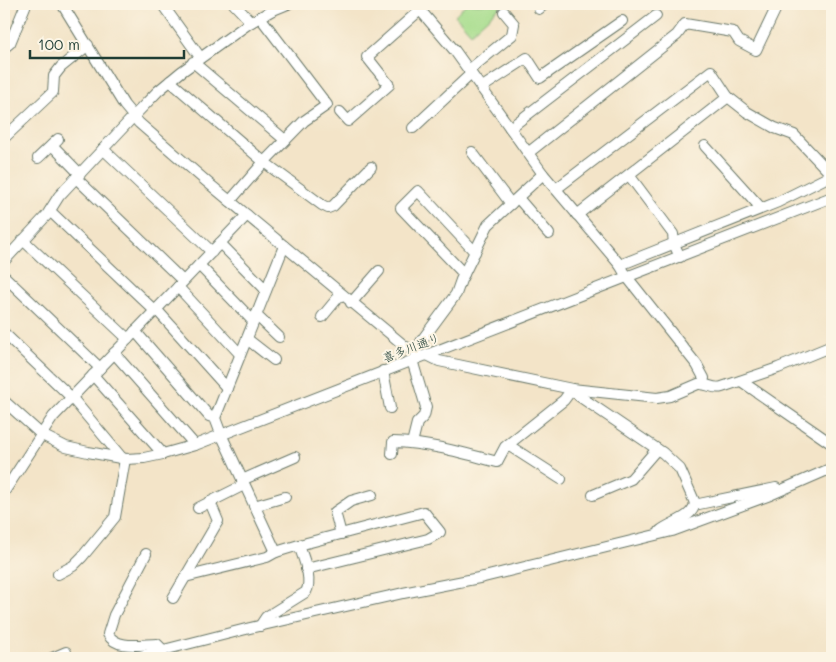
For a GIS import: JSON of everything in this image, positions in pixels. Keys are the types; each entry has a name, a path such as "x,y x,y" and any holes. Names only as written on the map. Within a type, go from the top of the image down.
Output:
{"street":[{"path":"4,48 10,43 26,4"},
{"path":"62,4 133,117 351,303 418,356 572,389 658,398 670,396 698,384 716,389 832,346"},
{"path":"162,4 197,60 285,140"},
{"path":"230,201 264,162 304,121 328,105 255,20 234,4"},
{"path":"4,261 50,211 60,196 78,176 133,117 170,81 275,6 288,4"},
{"path":"528,153 677,35 685,24 733,32 738,41 756,50 778,4"},
{"path":"340,112 348,122 392,82 367,57 418,7 455,51 543,174 620,265 697,365 704,378 703,384"},
{"path":"414,128 470,72 512,35 514,24 504,12"},
{"path":"510,128 656,16"},
{"path":"481,88 527,58 540,78 622,21"},
{"path":"4,138 54,92 54,76 61,67 88,45"},
{"path":"556,190 710,71 728,97 746,112 775,128 794,135 832,175 778,202 620,265"},
{"path":"170,81 264,162 328,208 337,202 371,167"},
{"path":"577,215 728,97"},
{"path":"38,158 55,142 78,176 180,284 240,354"},
{"path":"705,146 762,208"},
{"path":"103,149 212,252"},
{"path":"472,152 515,201 549,234"},
{"path":"412,443 417,423 424,416 426,407 418,356 422,340 456,294 488,226 543,174"},
{"path":"629,175 672,234 680,257"},
{"path":"464,274 401,208 418,191 475,252"},
{"name":"喜多川通り","path":"4,401 42,435 66,447 123,458 144,458 163,454 195,445 418,356 628,277 832,197"},
{"path":"50,211 156,310 226,388"},
{"path":"4,492 53,417 247,215"},
{"path":"23,240 128,339"},
{"path":"220,243 266,290"},
{"path":"276,552 215,418 284,246"},
{"path":"199,265 255,318 279,337"},
{"path":"351,303 379,271"},
{"path":"4,276 97,372 163,454"},
{"path":"322,317 341,294"},
{"path":"136,331 209,416 215,418"},
{"path":"4,333 72,398 123,458 115,517 82,557 73,566 58,574"},
{"path":"247,339 274,360"},
{"path":"114,353 195,445"},
{"path":"383,371 390,408"},
{"path":"741,381 832,444"},
{"path":"392,454 393,442 412,443 446,448 497,462 508,445 564,400 572,389"},
{"path":"572,389 579,396 657,449 680,468 695,503 694,508 689,514 653,536"},
{"path":"508,445 561,479"},
{"path":"593,495 632,479 657,449"},
{"path":"198,508 243,482 295,457"},
{"path":"132,658 260,626 403,593 484,577 653,536 716,516 832,468"},
{"path":"695,503 705,504 832,476"},
{"path":"341,534 335,512 351,501 372,495"},
{"path":"254,506 285,497"},
{"path":"173,598 218,520 210,502"},
{"path":"185,578 424,512 440,532 428,539 306,569"},
{"path":"260,626 266,617 306,592 309,586 299,545"},
{"path":"146,554 114,615 108,634 116,642 123,644 156,644 164,651"},
{"path":"52,658 66,652"}],"green space":[{"path":"466,4 503,4 471,33 455,15"}]}
